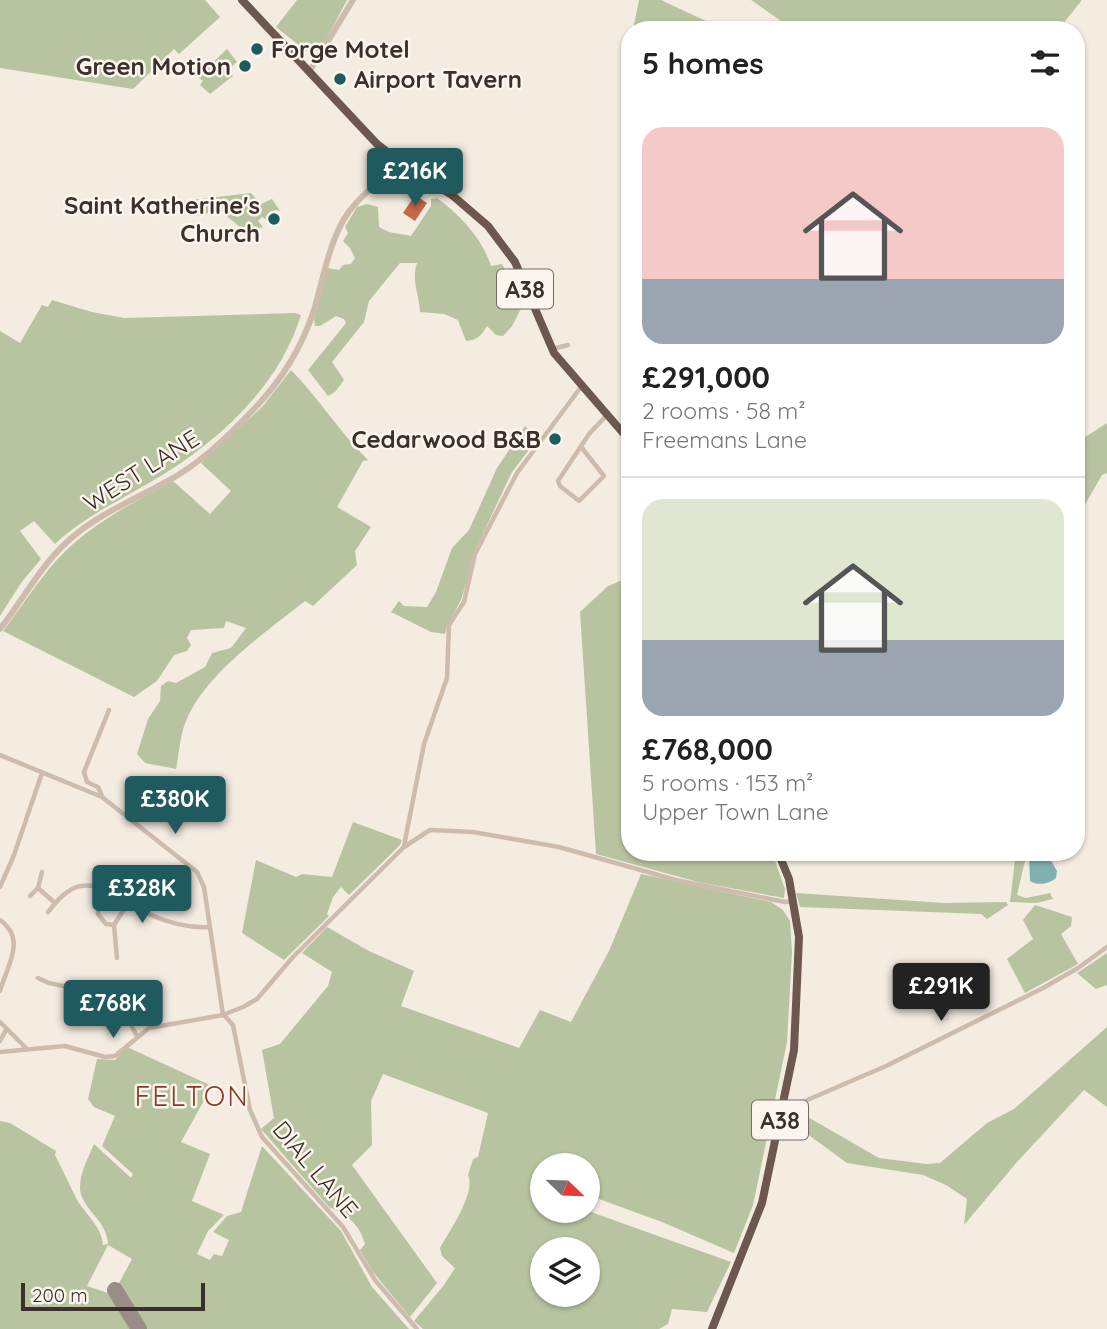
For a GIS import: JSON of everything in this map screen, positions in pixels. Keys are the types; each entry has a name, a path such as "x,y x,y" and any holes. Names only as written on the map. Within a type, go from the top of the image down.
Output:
{"highway":[{"name":"A38","path":"242,0 373,140 397,160 452,195 488,226 504,244 516,262 551,349 621,431"},
{"name":"A38","path":"712,1329 762,1203 794,1050 799,937 794,901 781,861"}],"street":[{"path":"309,72 352,0"},
{"name":"WEST LANE","path":"0,629 31,584 69,540 116,508 196,462 220,442 270,391 302,340 332,247 344,219 397,160"},
{"path":"551,349 568,345"},
{"path":"404,847 424,744 447,678 449,625 464,601 475,554 517,473 581,387"},
{"path":"582,448 604,476 579,501 559,486 558,481 589,434 607,415"},
{"path":"102,797 98,787 87,782 84,772 109,710"},
{"path":"0,755 102,797"},
{"path":"0,887 14,856 41,773"},
{"name":"DIAL LANE","path":"102,797 197,872 204,887 223,1015 233,1025 250,1110 262,1137 343,1227 375,1280 417,1329"},
{"path":"0,1052 65,1046 105,1057 115,1056 149,1028 223,1015 257,999 293,957 404,847 430,830 473,832 559,847 676,880 785,902 794,901"},
{"path":"30,896 38,888 42,872"},
{"path":"48,912 55,903 78,886 113,892 128,903 166,921 209,927"},
{"path":"38,888 55,903"},
{"path":"99,889 98,914 106,924 114,925"},
{"path":"117,958 114,925 128,903"},
{"path":"0,920 15,938 12,959 0,990"},
{"path":"782,1111 886,1066 1043,988 1107,947"},
{"path":"38,978 49,984 116,997 137,1036"},
{"path":"0,1022 26,1048"},
{"path":"0,1041 6,1030"}],"green space":[{"path":"0,0 205,0 220,17 179,54 174,49 133,89 0,68"},
{"path":"297,0 347,0 320,51 306,51 276,27"},
{"path":"639,0 661,0 706,21 635,21"},
{"path":"751,0 1082,0 1065,21 781,21"},
{"path":"227,49 237,62 227,71 233,76 210,94 200,85 203,81 198,77"},
{"path":"251,193 261,204 272,199 280,211 275,210 265,219 262,217 258,221 263,227 245,231 219,210 197,216 183,201"},
{"path":"437,198 469,228 482,246 491,266 502,264 523,305 512,326 503,336 496,335 487,326 478,337 466,341 458,320 444,314 420,312 415,281 417,263 400,263 369,301 364,322 332,362 344,380 335,392 328,396 308,370 346,323 344,319 336,316 320,326 315,326 314,320 327,268 339,270 343,265 351,264 355,258 343,241 348,233 345,227 357,207 367,204 378,207 379,227 389,232 411,236 431,206 431,199"},
{"path":"52,300 124,318 295,313 301,315 277,368 260,391 220,433 197,451 149,483 88,518 55,544 34,521 20,531 41,559 21,583 0,616 0,331 20,343 42,305 48,307"},
{"path":"291,370 368,460 363,461 337,507 371,527 355,551 357,565 313,606 305,601 255,640 207,687 186,721 176,769 145,763 137,754 148,719 160,701 161,686 168,681 176,683 205,667 212,653 231,648 246,628 226,621 224,628 191,630 187,638 191,645 187,651 174,655 157,681 134,697 3,631 68,548 96,526 142,498 173,481 210,514 231,491 201,463 263,406"},
{"path":"1107,423 1107,473 1102,475 1085,504 1085,437"},
{"path":"525,426 539,437 512,472 478,544 461,600 445,634 431,632 391,612 399,601 404,606 427,607 436,592 452,548 469,530 497,468"},
{"path":"621,581 621,861 596,854 580,612 608,586"},
{"path":"353,822 402,840 400,845 349,895 341,887 333,897 327,914 329,916 284,960 242,933 256,860 296,877 302,874 332,877"},
{"path":"622,861 775,861 785,889 784,898 698,882"},
{"path":"1015,861 1025,861 1017,895 1026,898 1050,893 1053,899 1036,903 1010,902"},
{"path":"641,874 771,902 783,910 790,921 792,952 787,1042 753,1205 734,1253 600,1199 600,1153 530,1153 530,1223 600,1223 600,1215 731,1262 707,1312 672,1309 668,1324 659,1329 423,1329 414,1321 455,1268 442,1256 440,1248 465,1201 470,1183 468,1175 473,1159 478,1157 488,1113 383,1074 371,1101 372,1145 352,1165 437,1283 410,1317 373,1272 360,1250 365,1244 356,1225 329,1207 261,1129 274,1118 262,1050 280,1044 328,986 332,972 302,953 327,927 369,951 414,971 401,1006 519,1048 540,1010 571,1022 609,951"},
{"path":"796,893 944,903 1006,902 1008,905 987,919 981,914 800,907"},
{"path":"1035,905 1072,917 1071,926 1061,934 1078,964 1025,993 1007,959 1033,939 1023,920"},
{"path":"1107,953 1107,985 1096,989 1077,973"},
{"path":"1107,1027 1107,1107 1084,1090 1017,1162 964,1225 967,1199 946,1185 923,1175 847,1163 788,1120 788,1116 799,1112 879,1158 926,1164 940,1163 987,1123 1014,1109"},
{"path":"127,1047 212,1086 181,1142 210,1154 192,1201 224,1215 208,1231 197,1254 210,1260 214,1254 222,1256 229,1240 213,1232 227,1216 241,1212 262,1146 341,1231 372,1287 409,1329 144,1329 132,1314 118,1285 132,1259 108,1245 87,1286 111,1294 135,1329 0,1329 0,1121 10,1123 56,1151 55,1155 78,1202 96,1225 103,1245 108,1244 105,1230 85,1203 80,1191 83,1170 94,1144 131,1178 133,1174 102,1146 115,1116 94,1107 88,1099 97,1059 115,1060"}],"water":[{"path":"1029,861 1051,861 1057,871 1056,878 1043,884 1030,881"}],"building":[{"path":"415,195 427,203 415,221 403,213"}],"taxiway":[{"path":"115,1290 139,1329"}],"place":[{"name":"Forge Motel","path":"257,49"},
{"name":"Green Motion","path":"245,66"},
{"name":"Airport Tavern","path":"340,79"},
{"name":"Saint Katherine's Church","path":"274,219"},
{"name":"Cedarwood B&B","path":"555,439"}],"district":[{"name":"FELTON","path":"192,1095"}]}
